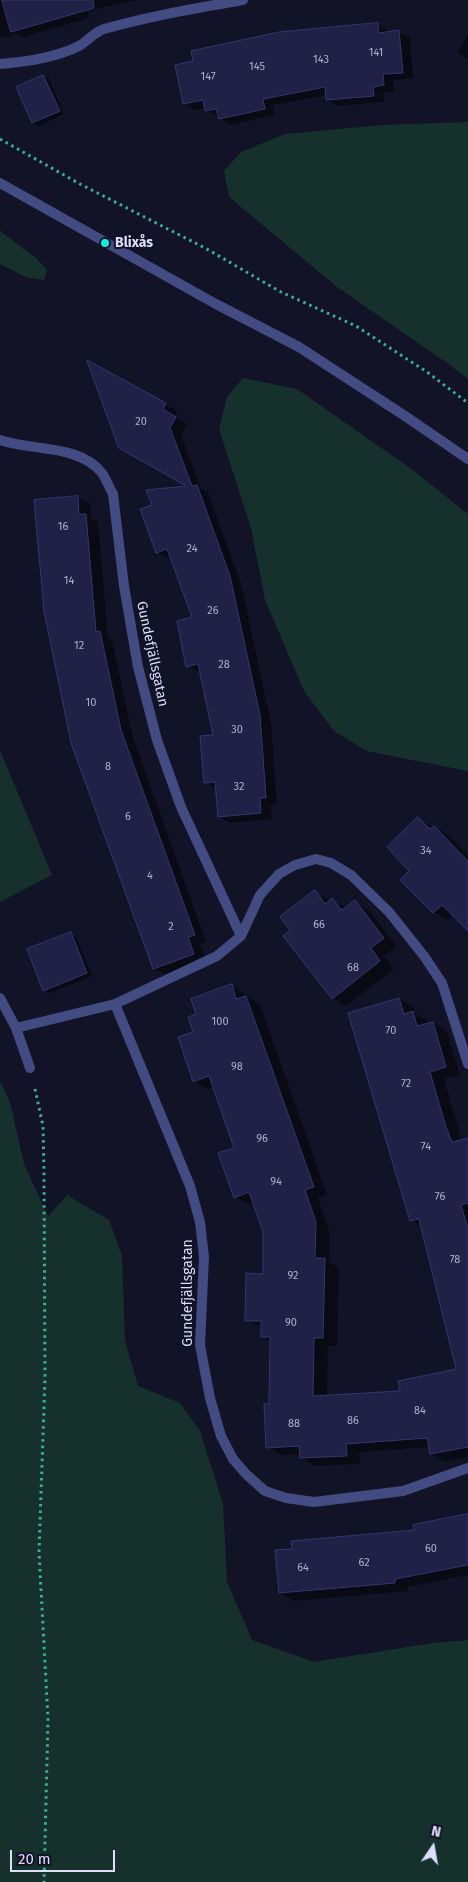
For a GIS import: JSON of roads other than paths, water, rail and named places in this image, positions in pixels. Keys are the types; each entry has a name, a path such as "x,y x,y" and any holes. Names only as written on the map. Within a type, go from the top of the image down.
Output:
{"street":[{"path":"0,64 25,62 54,55 79,46 101,30 244,0"},
{"path":"0,183 214,303 299,347 406,416 468,460"},
{"name":"Gundefjällsgatan","path":"0,440 75,455 100,471 107,481 113,494 124,586 138,667 157,740 181,807 241,936"},
{"path":"16,1028 115,1004 217,956 241,936 260,895 279,874 295,865 316,860 331,863 351,875 389,912 429,963 442,983 468,1064"},
{"path":"0,998 16,1028 30,1068"},
{"name":"Gundefjällsgatan","path":"115,1004 190,1186 200,1222 204,1257 200,1345 210,1398 222,1436 233,1459 246,1474 265,1490 286,1498 314,1502 403,1491 468,1468"}],"place":[{"name":"Blixås","path":"105,243"}]}
